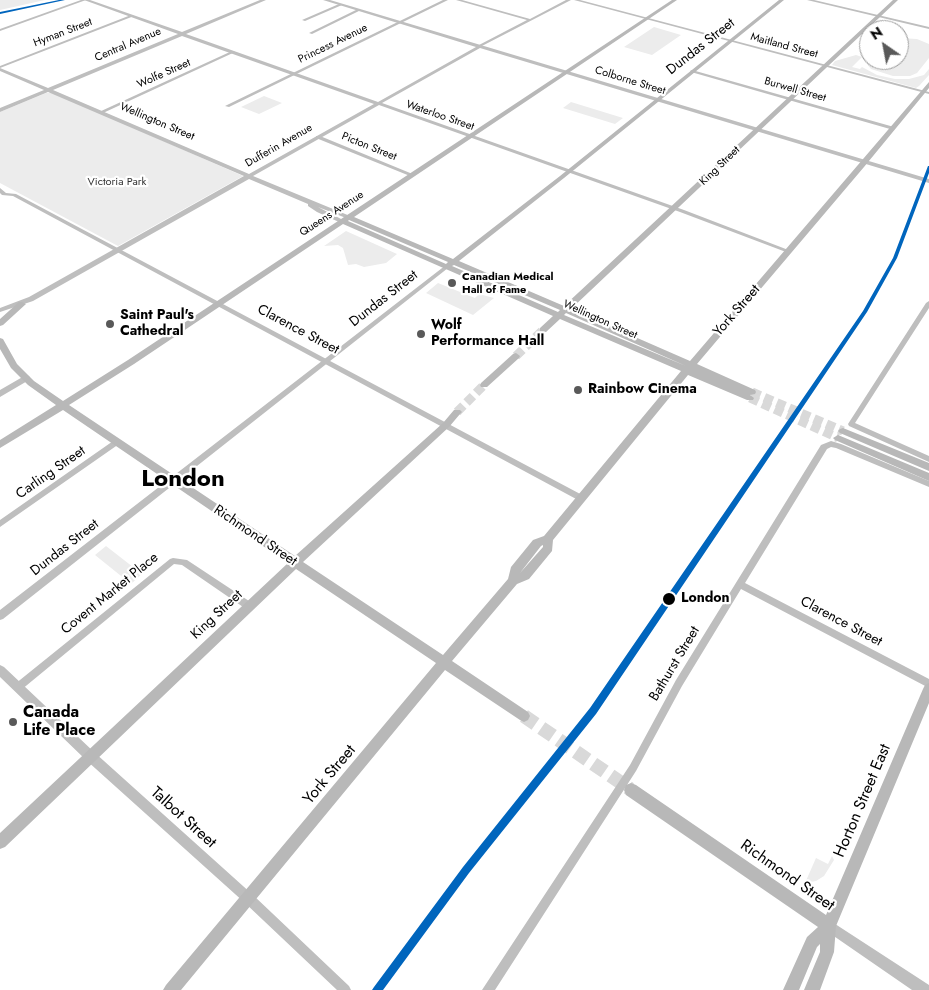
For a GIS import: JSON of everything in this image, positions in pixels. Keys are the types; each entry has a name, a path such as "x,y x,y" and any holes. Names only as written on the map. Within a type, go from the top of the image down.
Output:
{"main road":[{"name":"Queens Avenue","path":"0,445 568,73 675,0"},
{"name":"Dundas Street","path":"446,267 782,0"},
{"name":"King Street","path":"543,330 896,0"},
{"name":"York Street","path":"171,990 513,581 525,576 548,548 548,539 581,498 688,368 865,163 892,128 926,92 929,84"},
{"name":"Wellington Street","path":"348,217 454,262 751,395"},
{"name":"Wellington Street","path":"341,221 446,267 562,312 664,362 688,368"},
{"path":"0,323 22,304"},
{"name":"Richmond Street","path":"0,342 14,366 26,378 116,442 524,716"},
{"path":"484,385 516,356"},
{"path":"664,362 673,371 676,383"},
{"name":"King Street","path":"0,842 249,606 446,425 457,412"},
{"path":"837,438 929,467"},
{"path":"837,438 929,477"},
{"name":"Horton Street East","path":"812,990 827,952 829,926 929,689"},
{"name":"Richmond Street","path":"632,790 829,926"},
{"name":"Horton Street East","path":"792,990 812,942 829,926"}],"street":[{"name":"Waterloo Street","path":"85,0 674,208 788,251"},
{"path":"0,30 85,0"},
{"name":"Central Avenue","path":"0,110 264,0"},
{"name":"Colborne Street","path":"325,0 929,181"},
{"name":"Princess Avenue","path":"227,106 446,0"},
{"path":"458,0 531,20"},
{"name":"Dufferin Avenue","path":"0,310 22,304 512,28 569,0"},
{"name":"Maitland Street","path":"576,0 926,92"},
{"path":"809,0 929,28"},
{"path":"557,2 563,3"},
{"path":"304,20 340,4"},
{"path":"311,32 359,10"},
{"name":"Hyman Street","path":"0,68 132,16"},
{"name":"Wolfe Street","path":"101,112 233,52"},
{"name":"Wellington Street","path":"0,68 304,200 348,217"},
{"name":"Burwell Street","path":"692,71 892,128"},
{"name":"Picton Street","path":"318,137 412,175"},
{"name":"Clarence Street","path":"1,193 14,195 581,498"},
{"name":"Wellington Street","path":"304,200 319,211 341,221"},
{"name":"Dundas Street","path":"0,616 446,267"},
{"path":"929,303 851,424 929,459"},
{"path":"0,394 26,378"},
{"path":"837,438 929,484"},
{"name":"Bathurst Street","path":"488,990 633,768 672,694 824,446 837,438"},
{"name":"Carling Street","path":"0,524 116,442"},
{"name":"Covent Market Place","path":"18,687 173,561 184,562 249,606"},
{"name":"Clarence Street","path":"740,584 929,684"},
{"name":"Talbot Street","path":"0,670 90,756 249,899 345,990"},
{"name":"Richmond Street","path":"829,926 924,990"}],"green space":[{"path":"0,0 45,0 0,10"},
{"path":"654,27 681,35 652,55 624,47"},
{"path":"909,39 917,39 929,44 929,58 917,73 910,76 893,76 874,70 909,70"},
{"path":"856,55 859,56 859,60 852,67 859,70 868,70 877,75 895,79 909,79 924,75 929,69 929,75 916,88 832,65 835,61"},
{"name":"Victoria Park","path":"46,93 54,93 243,176 118,246 0,183 0,112"},
{"path":"264,96 282,103 259,114 241,107"},
{"path":"571,102 623,118 615,124 563,108"},
{"path":"346,231 397,254 386,263 364,267 356,264 348,265 343,248 338,245 324,246"},
{"path":"438,283 475,298 479,294 494,298 473,315 426,293"},
{"path":"106,546 142,574 131,584 95,555"},
{"path":"832,856 834,860 824,876 816,881 805,883 816,858 828,864"}],"tunnel":[{"path":"516,356 543,330"},
{"path":"457,412 484,385"},
{"path":"752,392 843,431"},
{"path":"750,398 838,438"},
{"path":"524,716 630,789"}],"transit line":[{"path":"0,13 63,0"},
{"path":"377,990 466,870 593,711 865,311 895,258 929,167"}],"place":[{"name":"Canadian Medical Hall of Fame","path":"452,283"},
{"name":"Saint Paul's Cathedral","path":"110,324"},
{"name":"Wolf Performance Hall","path":"421,334"},
{"name":"Rainbow Cinema","path":"578,390"},
{"name":"London","path":"669,599"},
{"name":"Canada Life Place","path":"13,722"}],"district":[{"name":"London","path":"183,480"}]}
